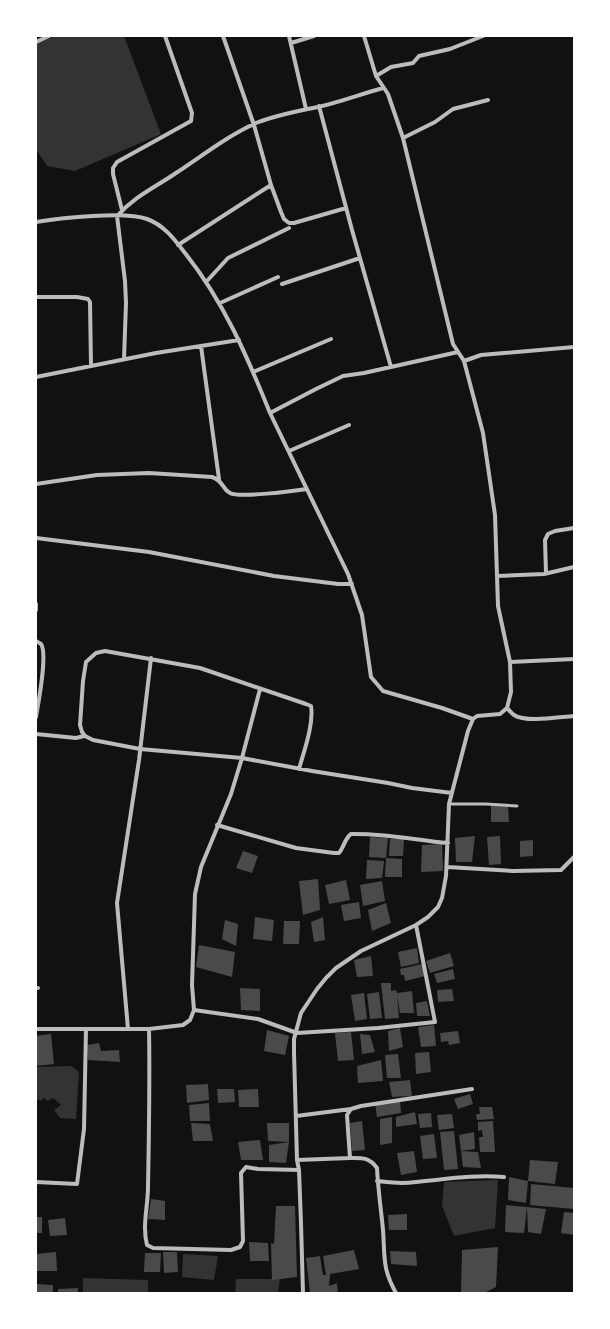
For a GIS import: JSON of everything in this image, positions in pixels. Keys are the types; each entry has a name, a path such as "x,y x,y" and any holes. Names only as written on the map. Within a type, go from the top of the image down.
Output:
{"street":[{"path":"36,42 48,36"},
{"path":"122,210 113,174 113,168 117,162 192,121 192,113 165,36"},
{"path":"223,36 254,125 271,185 284,219 289,223 294,223 346,208"},
{"path":"289,36 306,109"},
{"path":"291,43 314,36"},
{"path":"303,1293 294,1052 294,1039 297,1033 301,1013 317,989 336,968 361,951 416,925 438,908 442,898 446,866 449,804 468,731 473,719 477,716 500,714 507,708 511,692 510,662 498,606 495,515 483,433 464,360 453,344 403,138 388,94 376,76 364,36"},
{"path":"376,76 391,67 413,64 419,56 450,49 482,36"},
{"path":"124,359 126,303 125,281 117,216 122,210 138,196 205,155 220,143 254,125 282,114 320,106 383,88"},
{"path":"403,138 435,122 453,109 488,100"},
{"path":"320,106 346,208 391,367"},
{"path":"178,245 271,185"},
{"path":"36,222 132,216 150,220 170,235 220,303 254,372 270,413 348,574 362,615 366,635 369,668 372,677 383,691 442,708 473,719"},
{"path":"206,282 228,258 289,228"},
{"path":"282,284 360,258"},
{"path":"220,303 278,277"},
{"path":"36,297 77,297 88,299 90,302 91,365"},
{"path":"254,372 331,339"},
{"path":"36,376 124,359 239,340"},
{"path":"201,346 219,479 225,489 229,493 235,494 268,494 307,489"},
{"path":"464,360 481,355 574,347"},
{"path":"270,413 343,376 364,373 458,352"},
{"path":"289,451 349,425"},
{"path":"36,484 105,474 149,473 212,477 219,479"},
{"path":"546,573 546,540 548,534 574,528"},
{"path":"36,538 149,552 274,576 338,584 352,584"},
{"path":"497,576 546,573 574,567"},
{"path":"36,604 36,610"},
{"path":"36,641 42,645 44,663 36,717"},
{"path":"300,769 312,712 311,706 200,668 151,658 105,651 96,652 86,662 80,725 85,736 93,740 140,749 242,758 300,769 412,788 452,793"},
{"path":"128,1029 117,902 140,749 151,658"},
{"path":"510,662 574,659"},
{"path":"36,1029 149,1029 183,1025 190,1020 194,1010 192,985 195,894 202,867 217,825 231,794 260,688"},
{"path":"507,708 514,715 525,718 538,719 574,716"},
{"path":"36,734 76,738 85,736"},
{"path":"217,825 296,848 334,853 339,853 350,834 448,843"},
{"path":"446,866 514,872 561,870 574,857"},
{"path":"194,1010 258,1019 297,1033 378,1028 435,1022 416,925"},
{"path":"36,1182 78,1184 84,1129 86,1029"},
{"path":"149,1029 150,1073 148,1195 144,1235 147,1245 153,1248 231,1250 240,1247 244,1241 241,1173 246,1167 258,1169 299,1170"},
{"path":"296,1116 351,1109 361,1106 472,1089"},
{"path":"350,1158 347,1115 351,1109"},
{"path":"297,1160 350,1158 365,1159 372,1162 376,1168 378,1181 383,1231 384,1263 396,1293"},
{"path":"378,1181 401,1183 470,1176 504,1177"}],"lane":[{"path":"449,804 516,806"}],"shaded area":[{"path":"57,36 124,36 161,134 75,171 47,166 36,149 36,43"},
{"path":"71,1066 79,1072 76,1119 60,1118 54,1110 61,1105 53,1098 48,1101 44,1098 40,1101 39,1099 36,1101 36,1067"},
{"path":"498,1180 495,1228 454,1236 442,1206 444,1182"},
{"path":"183,1254 218,1256 214,1280 182,1277"},
{"path":"83,1278 148,1280 148,1293 83,1293"},
{"path":"236,1279 280,1279 278,1293 235,1293"}],"building":[{"path":"491,805 508,806 509,822 491,822"},
{"path":"475,836 472,862 456,862 455,838"},
{"path":"500,836 501,864 489,865 487,837"},
{"path":"370,837 388,838 386,858 369,857"},
{"path":"390,839 404,839 403,856 389,856"},
{"path":"533,840 533,856 520,857 520,841"},
{"path":"442,844 443,871 421,872 422,845"},
{"path":"243,851 258,856 252,873 236,868"},
{"path":"386,858 402,859 402,877 385,877"},
{"path":"367,860 384,861 382,878 366,879"},
{"path":"318,879 320,910 303,915 299,881"},
{"path":"346,880 350,900 329,904 325,885"},
{"path":"382,881 385,901 363,906 360,885"},
{"path":"359,902 361,918 344,921 341,905"},
{"path":"386,903 391,923 372,931 368,910"},
{"path":"255,917 274,920 272,941 253,939"},
{"path":"323,917 325,940 314,942 311,922"},
{"path":"225,920 238,924 236,946 222,939"},
{"path":"284,921 300,921 299,944 283,944"},
{"path":"199,945 235,952 232,977 196,967"},
{"path":"417,948 419,963 401,967 398,952"},
{"path":"450,953 454,966 430,973 426,961"},
{"path":"371,956 373,976 357,977 354,960"},
{"path":"422,964 425,976 405,981 404,975 401,975 400,969"},
{"path":"453,969 455,979 437,983 434,974"},
{"path":"381,983 391,983 391,991 396,990 397,993 412,991 414,1013 400,1013 397,995 399,1018 385,1019"},
{"path":"240,988 260,989 260,1011 241,1010"},
{"path":"452,989 454,1001 438,1002 437,990"},
{"path":"379,992 382,1018 370,1019 367,994"},
{"path":"364,993 367,1019 355,1021 351,995"},
{"path":"427,1001 430,1016 417,1016 416,1003"},
{"path":"434,1025 436,1046 421,1047 418,1027"},
{"path":"400,1028 403,1047 389,1051 388,1031"},
{"path":"267,1030 289,1036 285,1055 264,1051"},
{"path":"458,1031 460,1043 449,1045 448,1041 441,1042 440,1033"},
{"path":"351,1032 354,1060 338,1061 335,1033"},
{"path":"51,1034 54,1064 36,1066 36,1036"},
{"path":"360,1034 370,1035 375,1052 362,1054"},
{"path":"99,1043 101,1051 119,1050 120,1062 88,1060 87,1045"},
{"path":"429,1052 431,1072 416,1074 415,1053"},
{"path":"398,1054 401,1078 387,1078 385,1055"},
{"path":"381,1060 383,1081 358,1083 357,1066"},
{"path":"410,1080 412,1096 392,1097 389,1082"},
{"path":"208,1084 209,1100 187,1103 186,1085"},
{"path":"217,1089 234,1089 235,1102 218,1103"},
{"path":"258,1089 259,1107 239,1107 238,1090"},
{"path":"470,1094 473,1104 458,1109 454,1099"},
{"path":"400,1101 401,1113 377,1117 375,1104"},
{"path":"209,1103 210,1121 190,1121 189,1105"},
{"path":"479,1107 492,1107 494,1119 477,1120 476,1114 480,1114"},
{"path":"415,1112 417,1124 396,1127 396,1117"},
{"path":"431,1113 432,1127 420,1128 418,1114"},
{"path":"452,1114 454,1128 439,1130 437,1115"},
{"path":"392,1117 392,1143 380,1145 380,1119"},
{"path":"362,1121 365,1150 352,1151 350,1123"},
{"path":"493,1121 495,1152 480,1152 479,1137 483,1137 482,1130 478,1131 478,1122"},
{"path":"191,1123 210,1124 213,1141 193,1141"},
{"path":"267,1123 289,1123 289,1142 268,1141"},
{"path":"454,1131 458,1169 444,1170 440,1132"},
{"path":"474,1132 475,1149 461,1151 459,1135"},
{"path":"434,1134 437,1158 423,1159 420,1136"},
{"path":"260,1140 263,1160 241,1160 238,1142"},
{"path":"289,1142 286,1163 269,1162 269,1145"},
{"path":"414,1151 417,1172 401,1175 397,1153"},
{"path":"461,1151 478,1152 481,1168 463,1167"},
{"path":"530,1160 558,1162 555,1184 528,1181"},
{"path":"509,1177 528,1181 526,1203 508,1200"},
{"path":"531,1184 574,1188 574,1209 530,1205"},
{"path":"151,1199 165,1201 165,1220 148,1219"},
{"path":"506,1205 527,1207 524,1233 505,1232"},
{"path":"276,1206 295,1206 297,1277 272,1280 271,1243 274,1244"},
{"path":"527,1207 546,1209 541,1234 528,1232"},
{"path":"564,1212 574,1213 574,1235 561,1233"},
{"path":"407,1214 407,1230 389,1230 388,1215"},
{"path":"36,1217 42,1217 42,1233 36,1233"},
{"path":"65,1218 67,1235 50,1236 48,1220"},
{"path":"249,1242 268,1243 269,1261 250,1261"},
{"path":"498,1247 496,1287 484,1293 461,1293 462,1250"},
{"path":"354,1250 359,1269 330,1274 329,1286 337,1283 338,1293 310,1293 306,1258 320,1256 323,1275 326,1275 323,1256"},
{"path":"390,1251 416,1252 417,1266 391,1264"},
{"path":"56,1252 57,1271 36,1271 36,1254"},
{"path":"163,1252 177,1252 178,1272 164,1273"},
{"path":"145,1253 161,1253 160,1272 144,1272"},
{"path":"36,1284 53,1285 53,1293 36,1293"},
{"path":"78,1288 78,1293 58,1293 58,1289"}]}
